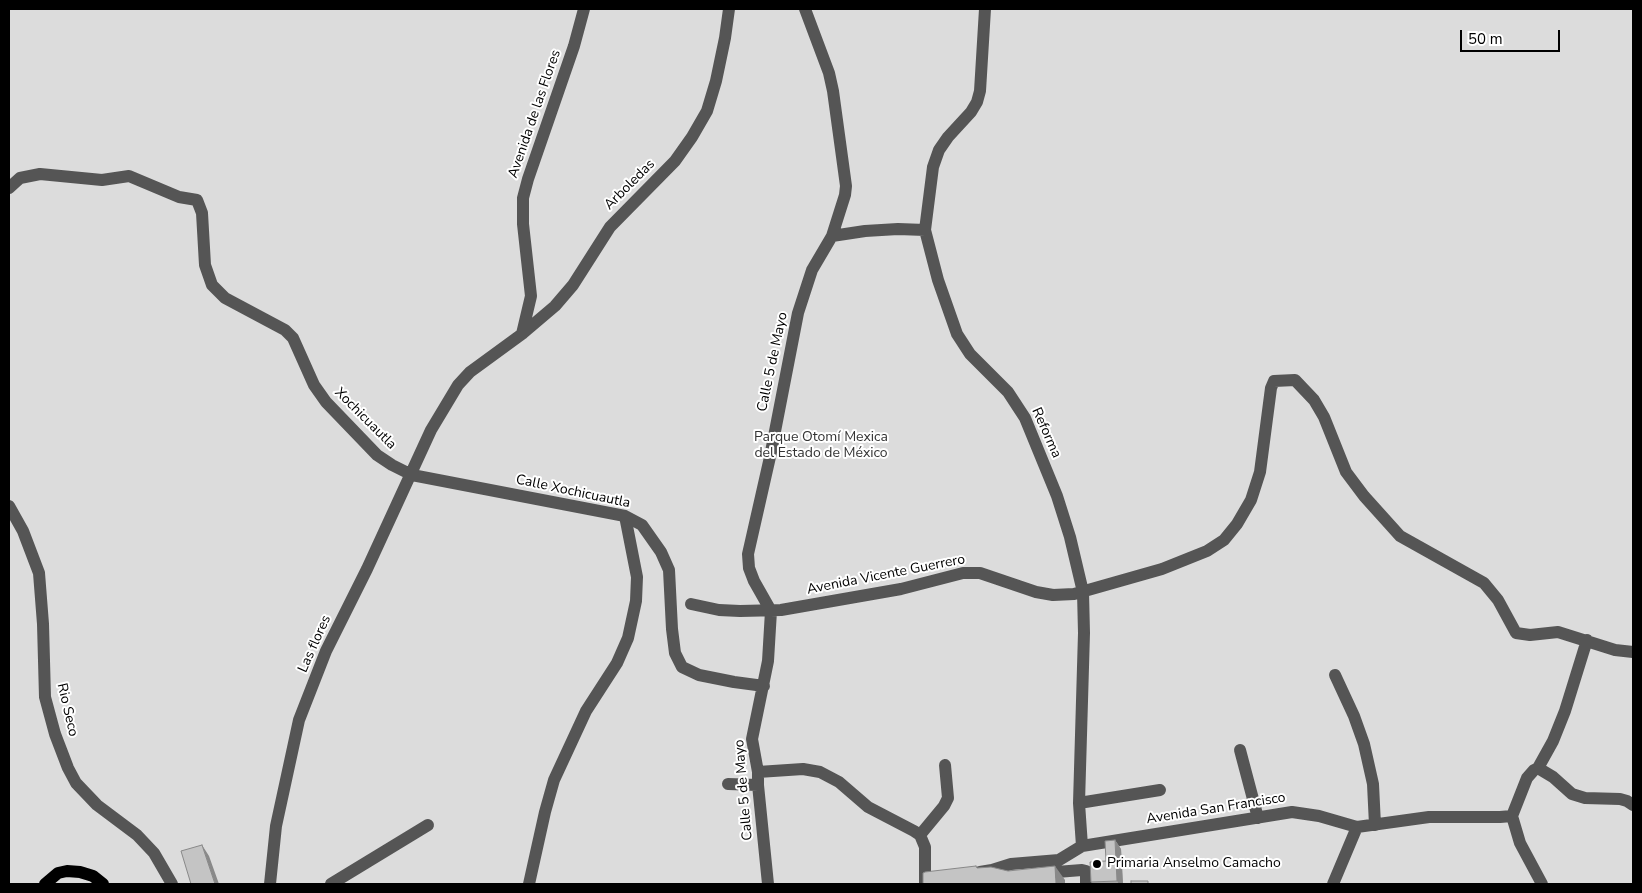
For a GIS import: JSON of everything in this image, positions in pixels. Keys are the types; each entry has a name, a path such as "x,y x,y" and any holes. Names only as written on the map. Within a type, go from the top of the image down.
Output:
{"main road":[{"path":"45,884 58,873 67,871 93,876 103,884"}],"street":[{"name":"Avenida de las Flores","path":"522,334 531,296 523,224 523,198 528,178 574,46 584,9"},
{"name":"Arboledas","path":"522,334 555,306 573,286 610,226 675,161 692,137 707,111 716,81 729,9"},
{"name":"Calle 5 de Mayo","path":"768,884 758,779 752,739 768,661 771,611 754,581 749,568 748,554 770,456 798,313 812,270 832,236 846,186 829,73 805,9"},
{"name":"Reforma","path":"985,9 980,91 977,102 971,112 939,150 933,167 925,230 938,280 956,334 970,354 1008,392 1025,418 1057,496 1070,537 1083,592 1084,633 1079,803 1082,846"},
{"name":"Xochicuautla","path":"9,188 20,178 40,174 102,180 129,176 179,196 197,200 202,213 205,265 212,285 225,298 285,330 293,338 314,385 326,402 377,455 412,475"},
{"path":"832,236 881,230 925,230"},
{"name":"Las flores","path":"270,884 276,826 299,720 326,651 412,475 431,430 458,385 470,372 522,334"},
{"name":"Avenida Vicente Guerrero","path":"691,604 719,610 771,611 901,589 963,573 980,573 1044,594 1067,594 1083,592 1162,570 1208,552 1224,540 1237,524 1251,500 1260,472 1269,399 1274,381 1295,380 1314,400 1324,417 1346,472 1364,496 1400,536 1484,583 1498,600 1516,634 1530,635 1558,632 1615,650 1633,652"},
{"name":"Calle Xochicuautla","path":"412,475 625,516 642,525 661,552 669,570 675,653 682,668 699,675 764,686"},
{"name":"Rio Seco","path":"9,506 23,531 39,573 43,624 45,697 55,734 68,768 76,782 97,805 138,835 154,853 172,884"},
{"path":"529,884 554,780 586,712 617,663 628,638 636,601 637,577 625,516"},
{"path":"1542,884 1520,843 1512,816 1527,778 1538,768 1553,741 1587,640"},
{"path":"1335,675 1354,716 1364,744 1373,784 1375,825"},
{"path":"1240,750 1258,818"},
{"path":"920,835 944,806 948,798 945,765"},
{"path":"1538,768 1553,777 1572,794 1585,798 1620,799 1633,805"},
{"path":"728,784 803,769 820,772 839,782 868,807 920,835 925,847 928,880"},
{"path":"1079,803 1160,790"},
{"name":"Avenida San Francisco","path":"969,873 992,870 1011,864 1059,860 1082,846 1292,812 1319,816 1357,827 1429,817 1500,818 1512,816"},
{"path":"331,884 428,825"},
{"path":"1333,884 1357,827"},
{"path":"992,870 1017,876 1082,870 1086,871 1086,884"}],"green space":[{"name":"Parque Otomí Mexica del Estado de México","path":"9,9 1633,9 1633,884 9,884"}],"building":[{"path":"1115,840 1117,881 1091,882 1090,862 1106,861 1105,841"},
{"path":"202,845 215,884 191,884 181,851"},
{"path":"976,866 977,868 991,867 1008,871 1055,866 1056,884 923,884 923,873 925,872"},
{"path":"1131,881 1148,881 1148,884 1131,884"}],"place":[{"name":"Primaria Anselmo Camacho","path":"1097,864"}]}
